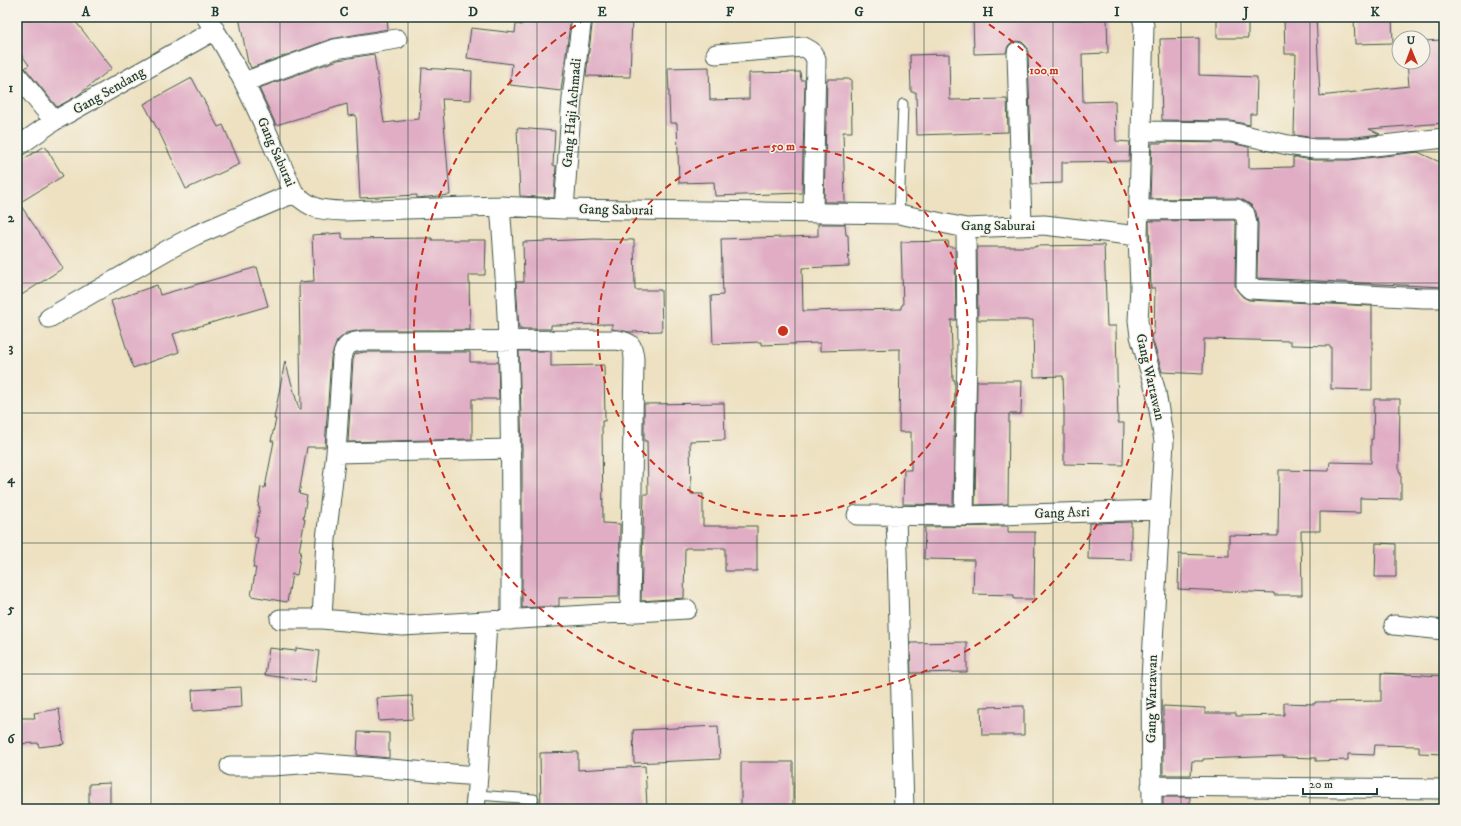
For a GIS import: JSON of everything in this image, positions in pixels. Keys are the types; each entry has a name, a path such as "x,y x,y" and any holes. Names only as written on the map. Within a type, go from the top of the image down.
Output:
{"street":[{"name":"Gang Haji Achmadi","path":"564,209 572,98 582,17"},
{"name":"Gang Wartawan","path":"1142,17 1144,26 1138,236 1140,288 1138,320 1140,336 1156,392 1164,441 1159,510 1151,679 1152,809"},
{"name":"Gang Saburai","path":"210,24 244,82 294,193 306,204 314,208 344,211 500,206 564,209 899,214 966,228 1022,225 1044,226 1138,236"},
{"name":"Gang Sendang","path":"17,147 210,24"},
{"path":"244,82 335,49 397,39"},
{"path":"716,54 804,47 810,51 816,59 813,212"},
{"path":"1017,52 1022,225"},
{"path":"17,75 54,122"},
{"path":"1142,131 1231,132 1314,149 1350,149 1444,138"},
{"path":"49,318 196,235 294,193"},
{"path":"500,206 506,282 511,450 511,620"},
{"path":"1139,210 1237,209 1245,214 1247,224 1246,285 1250,289 1444,298"},
{"path":"964,516 967,352 966,228"},
{"path":"322,619 326,539 336,453 342,358 344,351 350,343 363,341 616,340 624,341 630,344 633,349 630,614"},
{"path":"336,453 511,450"},
{"name":"Gang Asri","path":"857,515 964,516 1159,510"},
{"path":"896,516 904,809"},
{"path":"280,619 322,619 403,626 630,614 687,609"},
{"path":"476,802 487,622"},
{"path":"1394,625 1444,630"},
{"path":"230,766 273,766 314,763 478,776"},
{"path":"1151,786 1444,789"}],"lane":[{"path":"899,214 903,104"},
{"path":"476,802 534,799"}],"building":[{"path":"17,17 72,17 112,68 77,96 57,107 25,68 29,65 17,49"},
{"path":"239,17 387,17 388,29 331,39 251,68 248,63"},
{"path":"522,17 571,17 561,91 510,85 512,64 467,58 471,28 515,33 516,24 522,25"},
{"path":"593,17 632,17 630,77 586,76"},
{"path":"973,17 1064,17 1064,20 1107,19 1108,53 1082,54 1083,102 1115,101 1116,141 1130,142 1129,161 1062,162 1062,183 1032,184 1027,47 1022,42 1016,41 1008,46 1006,53 974,54"},
{"path":"1217,17 1248,17 1248,38 1217,38"},
{"path":"1284,17 1316,17 1320,96 1409,86 1408,70 1431,70 1431,41 1442,40 1444,70 1444,123 1369,129 1380,134 1348,138 1315,138 1294,135 1296,54 1285,54"},
{"path":"1354,17 1392,17 1391,43 1355,44"},
{"path":"1199,38 1199,75 1257,77 1256,114 1250,114 1250,125 1231,121 1162,120 1160,39"},
{"path":"374,54 384,123 419,119 422,68 472,71 471,100 442,99 450,195 417,198 417,195 360,198 356,115 348,116 347,104 276,125 259,88 338,60"},
{"path":"949,54 950,100 1007,99 1008,132 917,135 916,92 911,92 910,55"},
{"path":"709,67 710,100 749,99 749,73 800,72 801,80 805,80 802,193 715,196 714,182 679,183 677,123 670,123 668,68"},
{"path":"192,78 218,127 223,125 240,164 186,189 144,104"},
{"path":"827,79 851,79 852,132 843,132 845,202 824,202"},
{"path":"517,128 555,131 553,165 556,166 554,198 520,196"},
{"path":"1152,143 1230,143 1249,147 1249,168 1293,167 1293,157 1314,160 1349,160 1418,152 1444,164 1444,287 1257,278 1258,224 1256,212 1251,205 1237,198 1150,199"},
{"path":"45,146 63,176 19,203 63,268 17,298 17,163"},
{"path":"1234,220 1236,225 1235,285 1236,289 1243,297 1249,300 1372,306 1372,390 1331,389 1331,346 1291,345 1291,341 1204,339 1203,374 1162,372 1151,334 1154,334 1155,288 1151,288 1149,221"},
{"path":"818,224 845,224 846,235 848,235 849,266 802,268 803,311 901,309 901,306 903,305 901,242 948,241 949,247 955,247 956,320 951,320 953,380 955,380 953,505 903,504 904,470 911,470 911,432 899,432 900,349 820,351 820,343 761,345 761,342 713,344 711,296 723,295 721,239 818,236"},
{"path":"342,233 342,239 432,238 432,240 486,240 485,275 469,275 470,330 362,330 346,333 337,341 331,357 325,447 307,447 299,494 307,496 297,575 292,574 287,602 251,596 256,568 253,568 258,538 254,537 260,507 258,507 261,487 265,488 274,441 271,441 285,361 299,409 301,409 299,282 314,281 312,235"},
{"path":"594,239 634,240 635,290 661,290 662,331 629,332 612,329 612,324 551,325 551,329 519,329 516,282 524,282 523,242"},
{"path":"1104,245 1107,326 1116,326 1118,423 1124,423 1123,465 1064,464 1063,376 1034,377 1033,320 978,320 977,247"},
{"path":"257,267 268,306 173,334 179,352 133,368 111,301 157,285 160,295"},
{"path":"519,351 551,351 551,366 604,365 605,421 602,421 603,523 620,524 619,597 559,598 559,606 522,608 522,449"},
{"path":"364,352 470,352 470,362 498,362 499,399 472,399 472,439 348,442 353,360 355,354"},
{"path":"977,381 1022,381 1021,414 1009,414 1008,504 975,505"},
{"path":"1374,399 1400,399 1399,472 1401,472 1401,499 1360,498 1360,513 1320,512 1320,531 1301,531 1302,595 1274,595 1274,593 1178,589 1179,554 1229,556 1229,535 1278,536 1279,470 1329,471 1330,462 1371,463"},
{"path":"724,403 725,440 690,441 691,494 703,494 703,526 757,526 757,571 725,571 725,548 685,548 684,598 641,601 644,494 648,494 647,441 644,441 644,404"},
{"path":"1131,522 1131,560 1088,559 1089,523"},
{"path":"1008,526 1008,532 1035,532 1034,599 1014,599 1014,595 973,594 974,560 924,559 925,527"},
{"path":"1376,543 1396,544 1396,577 1375,577"},
{"path":"967,642 967,672 911,673 910,643"},
{"path":"269,648 296,651 296,648 319,651 315,682 265,675"},
{"path":"1381,673 1444,676 1444,754 1419,753 1419,746 1375,745 1374,755 1348,754 1348,760 1316,761 1316,758 1283,756 1203,759 1203,761 1192,761 1191,775 1163,775 1163,706 1205,708 1205,713 1236,713 1236,716 1284,715 1284,703 1315,704 1315,702 1381,701"},
{"path":"241,687 242,707 193,711 192,690"},
{"path":"412,696 413,719 379,721 377,698"},
{"path":"1024,706 1024,735 982,735 981,707"},
{"path":"59,709 64,744 39,747 38,743 17,744 17,718 35,718 34,713"},
{"path":"718,726 720,759 634,763 633,730"},
{"path":"358,732 389,733 389,758 357,755"},
{"path":"578,752 578,770 645,766 647,807 611,809 541,809 540,753"},
{"path":"741,762 793,762 793,809 741,809"},
{"path":"110,783 110,809 89,809 89,784"},
{"path":"1163,797 1190,797 1190,809 1163,809"}]}
